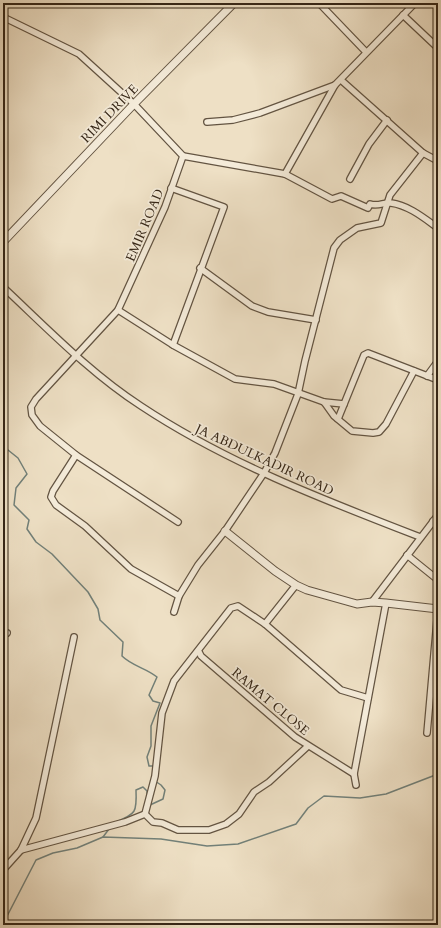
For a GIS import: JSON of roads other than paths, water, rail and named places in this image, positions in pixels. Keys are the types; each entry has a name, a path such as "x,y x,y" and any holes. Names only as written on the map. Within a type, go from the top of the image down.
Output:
{"street":[{"name":"RIMI DRIVE","path":"3,242 134,104 234,3"},
{"path":"319,3 366,52"},
{"path":"207,122 233,120 260,113 335,85 414,3"},
{"path":"403,15 438,48"},
{"path":"3,17 79,54 134,104 183,156 285,174 332,199 341,196 368,208 370,204 376,206 390,202 416,213 438,228"},
{"path":"341,80 423,153 438,161"},
{"path":"285,174 335,85"},
{"path":"350,179 369,144 387,120"},
{"path":"174,612 179,596 198,565 225,531 264,473 275,453 298,394 334,248 340,240 356,228 381,223 386,204 395,187 423,153"},
{"name":"EMIR ROAD","path":"76,455 40,426 32,415 31,407 36,399 118,310 136,272 183,156"},
{"path":"171,188 224,207 200,268 194,289 173,345"},
{"path":"200,268 252,306 268,312 316,320"},
{"name":"JA ABDULKADIR ROAD","path":"3,287 76,355 139,405 175,428 216,451 264,473 420,537"},
{"path":"118,310 173,345 235,379 274,384 298,394 324,402 344,404"},
{"path":"338,420 364,355 368,353 438,380"},
{"path":"427,376 438,361"},
{"path":"324,402 338,420 352,430 373,433 379,432 386,424 414,371"},
{"path":"178,522 76,455 53,491 51,498 56,505 85,526 131,569 179,596"},
{"path":"372,602 420,537 436,523 438,516"},
{"path":"225,531 296,585 357,604 372,602 438,609 427,733"},
{"path":"407,555 438,580"},
{"path":"265,624 296,585"},
{"path":"356,786 354,774 386,603"},
{"path":"145,814 155,776 162,713 174,681 199,652 234,606 238,606 265,624 341,690 368,698"},
{"path":"3,870 21,850 36,818 74,637"},
{"name":"RAMAT CLOSE","path":"199,652 201,656 295,737 354,774"},
{"path":"145,814 153,822 162,823 178,830 210,830 226,824 240,814 254,792 270,782 308,746"},
{"path":"21,850 125,822 145,814"}],"waterway":[{"path":"3,446 18,458 27,474 16,488 14,505 29,520 27,529 36,542 52,554 88,592 98,609 100,620 123,642 122,656 157,677 149,695 153,701 160,703 151,726 151,746 147,757 149,766 153,766 153,769"},
{"path":"3,924 36,860 53,853 77,848 103,837 161,839 207,846 238,844 296,824 308,808 324,796 360,798 386,794 438,774"},
{"path":"150,805 163,799 165,790 155,781"},
{"path":"116,822 128,817 134,811 136,803 136,790 143,787 147,791 147,796"},
{"path":"103,837 109,829"}]}
